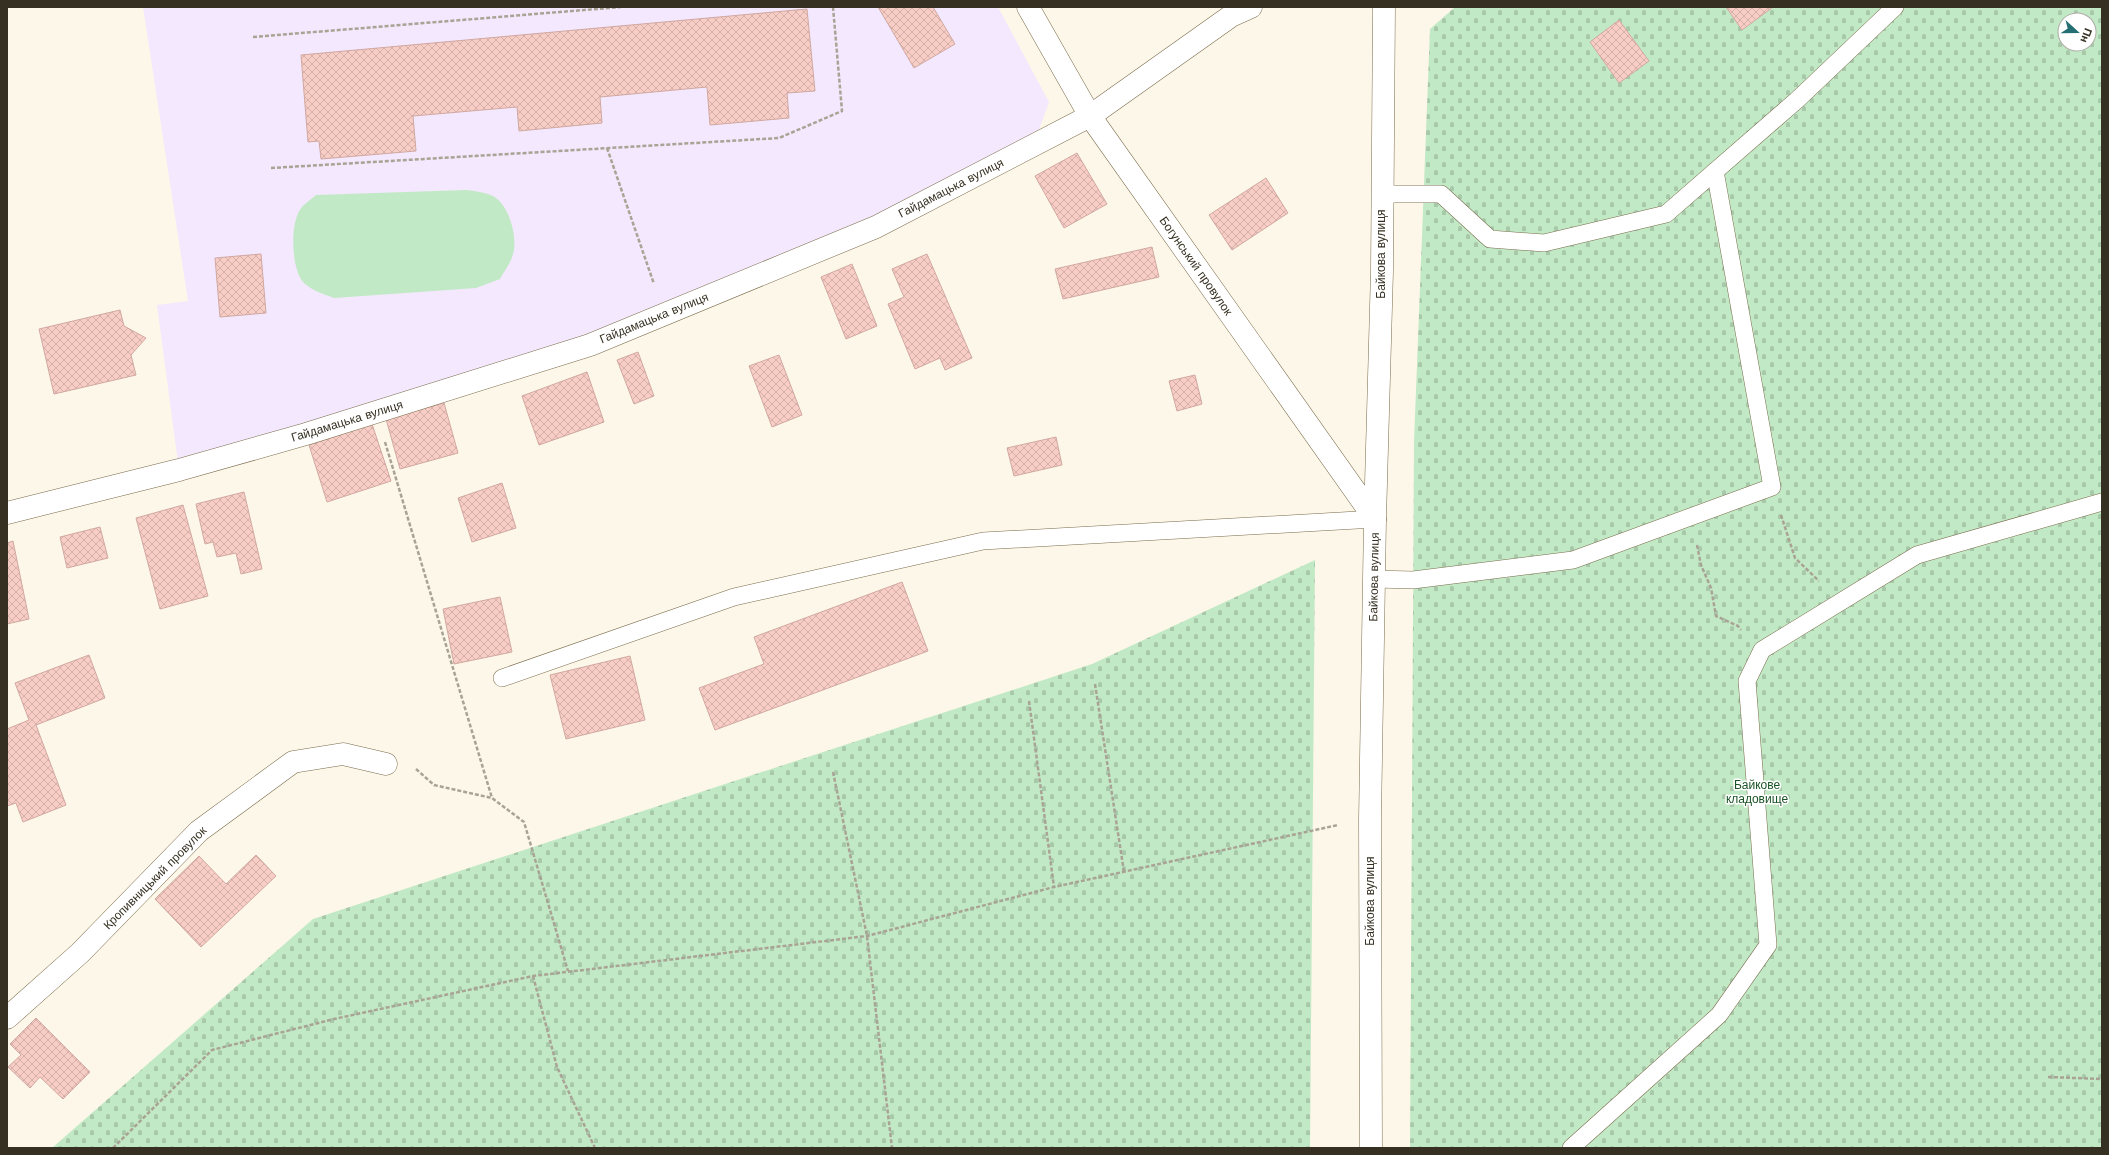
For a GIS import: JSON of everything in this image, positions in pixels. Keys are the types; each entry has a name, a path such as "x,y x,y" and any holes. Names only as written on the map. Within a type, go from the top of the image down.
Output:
{"street":[{"name":"Богунський провулок","path":"1028,7 1090,116 1375,519"},
{"name":"Гайдамацька вулиця","path":"7,513 179,470 376,412 590,345 876,227 1090,116 1231,16 1252,7"},
{"name":"Байкова вулиця","path":"1371,1148 1370,819 1375,519 1379,417 1384,7"},
{"name":"Кропивницький провулок","path":"7,1018 80,953 199,831 293,762 343,754 386,764"}],"lane":[{"path":"1382,194 1441,194 1490,239 1544,243 1666,214 1797,100 1895,7"},
{"path":"1374,579 1412,580 1573,560 1772,487 1715,171"},
{"path":"1571,1148 1719,1015 1768,945 1747,681 1762,650 1917,555 2102,502"},
{"path":"502,678 734,597 983,541 1375,519"}],"path":[{"path":"254,37 621,7"},
{"path":"271,168 779,138 842,112 833,7"},
{"path":"607,148 654,285"},
{"path":"376,412 492,798"},
{"path":"1772,487 1794,558 1842,602"},
{"path":"1690,517 1701,565 1711,588 1716,616 1738,626 1762,650"},
{"path":"1095,684 1124,872"},
{"path":"1029,701 1054,887"},
{"path":"386,764 417,769 434,785 492,798 524,822 568,971"},
{"path":"833,772 867,936 892,1148"},
{"path":"112,1148 212,1050 334,1019 533,976 867,936 1054,887 1370,819"},
{"path":"533,976 557,1067 595,1148"},
{"path":"2048,1077 2102,1079"}],"shaded area":[{"path":"143,7 998,7 1049,102 1033,146 665,314 179,470 157,305 188,301"}],"green space":[{"name":"Байкове кладовище","path":"1455,7 2102,7 2102,1148 1410,1148 1414,442 1430,29"},
{"path":"466,190 493,196 504,206 508,214 513,231 514,247 509,264 500,279 476,288 334,298 311,288 304,283 300,277 294,258 293,236 295,225 301,208 316,195"},
{"path":"1315,560 1310,1148 52,1148 313,919 1092,664"}],"building":[{"path":"878,7 933,7 955,44 914,68"},
{"path":"1726,7 1773,7 1742,30"},
{"path":"807,9 815,91 787,93 789,118 710,125 707,87 600,97 602,123 519,131 517,107 413,116 416,151 321,159 319,141 308,142 301,55"},
{"path":"1619,20 1649,61 1619,83 1590,42"},
{"path":"1077,153 1107,204 1064,228 1035,176"},
{"path":"1266,178 1288,213 1232,250 1209,215"},
{"path":"1152,247 1159,277 1063,299 1055,269"},
{"path":"261,254 266,313 220,317 215,258"},
{"path":"927,254 972,358 945,370 940,358 915,369 888,304 904,297 892,269"},
{"path":"852,264 877,326 846,339 821,277"},
{"path":"120,310 124,326 146,338 131,355 136,375 54,394 39,329"},
{"path":"638,352 654,396 634,404 617,360"},
{"path":"779,355 802,415 772,427 749,366"},
{"path":"587,372 604,422 539,445 522,396"},
{"path":"1195,375 1202,404 1177,411 1169,381"},
{"path":"444,403 458,453 400,469 386,419"},
{"path":"372,424 391,481 327,502 309,445"},
{"path":"1056,437 1062,465 1014,476 1007,448"},
{"path":"502,483 516,528 472,542 458,498"},
{"path":"244,492 262,569 241,574 236,553 217,557 213,542 205,544 196,504"},
{"path":"183,505 208,596 160,609 136,518"},
{"path":"100,527 108,558 67,568 60,537"},
{"path":"13,541 29,619 7,624 7,543"},
{"path":"902,582 928,651 715,730 699,688 764,664 754,637"},
{"path":"500,597 512,652 454,664 443,609"},
{"path":"89,655 105,698 36,725 66,805 23,822 16,803 7,806 7,729 29,720 15,683"},
{"path":"630,656 645,720 566,739 550,675"},
{"path":"256,855 276,876 201,947 155,899 199,856 226,884"},
{"path":"36,1018 90,1072 63,1099 40,1077 30,1088 8,1067 21,1055 10,1044"}]}
